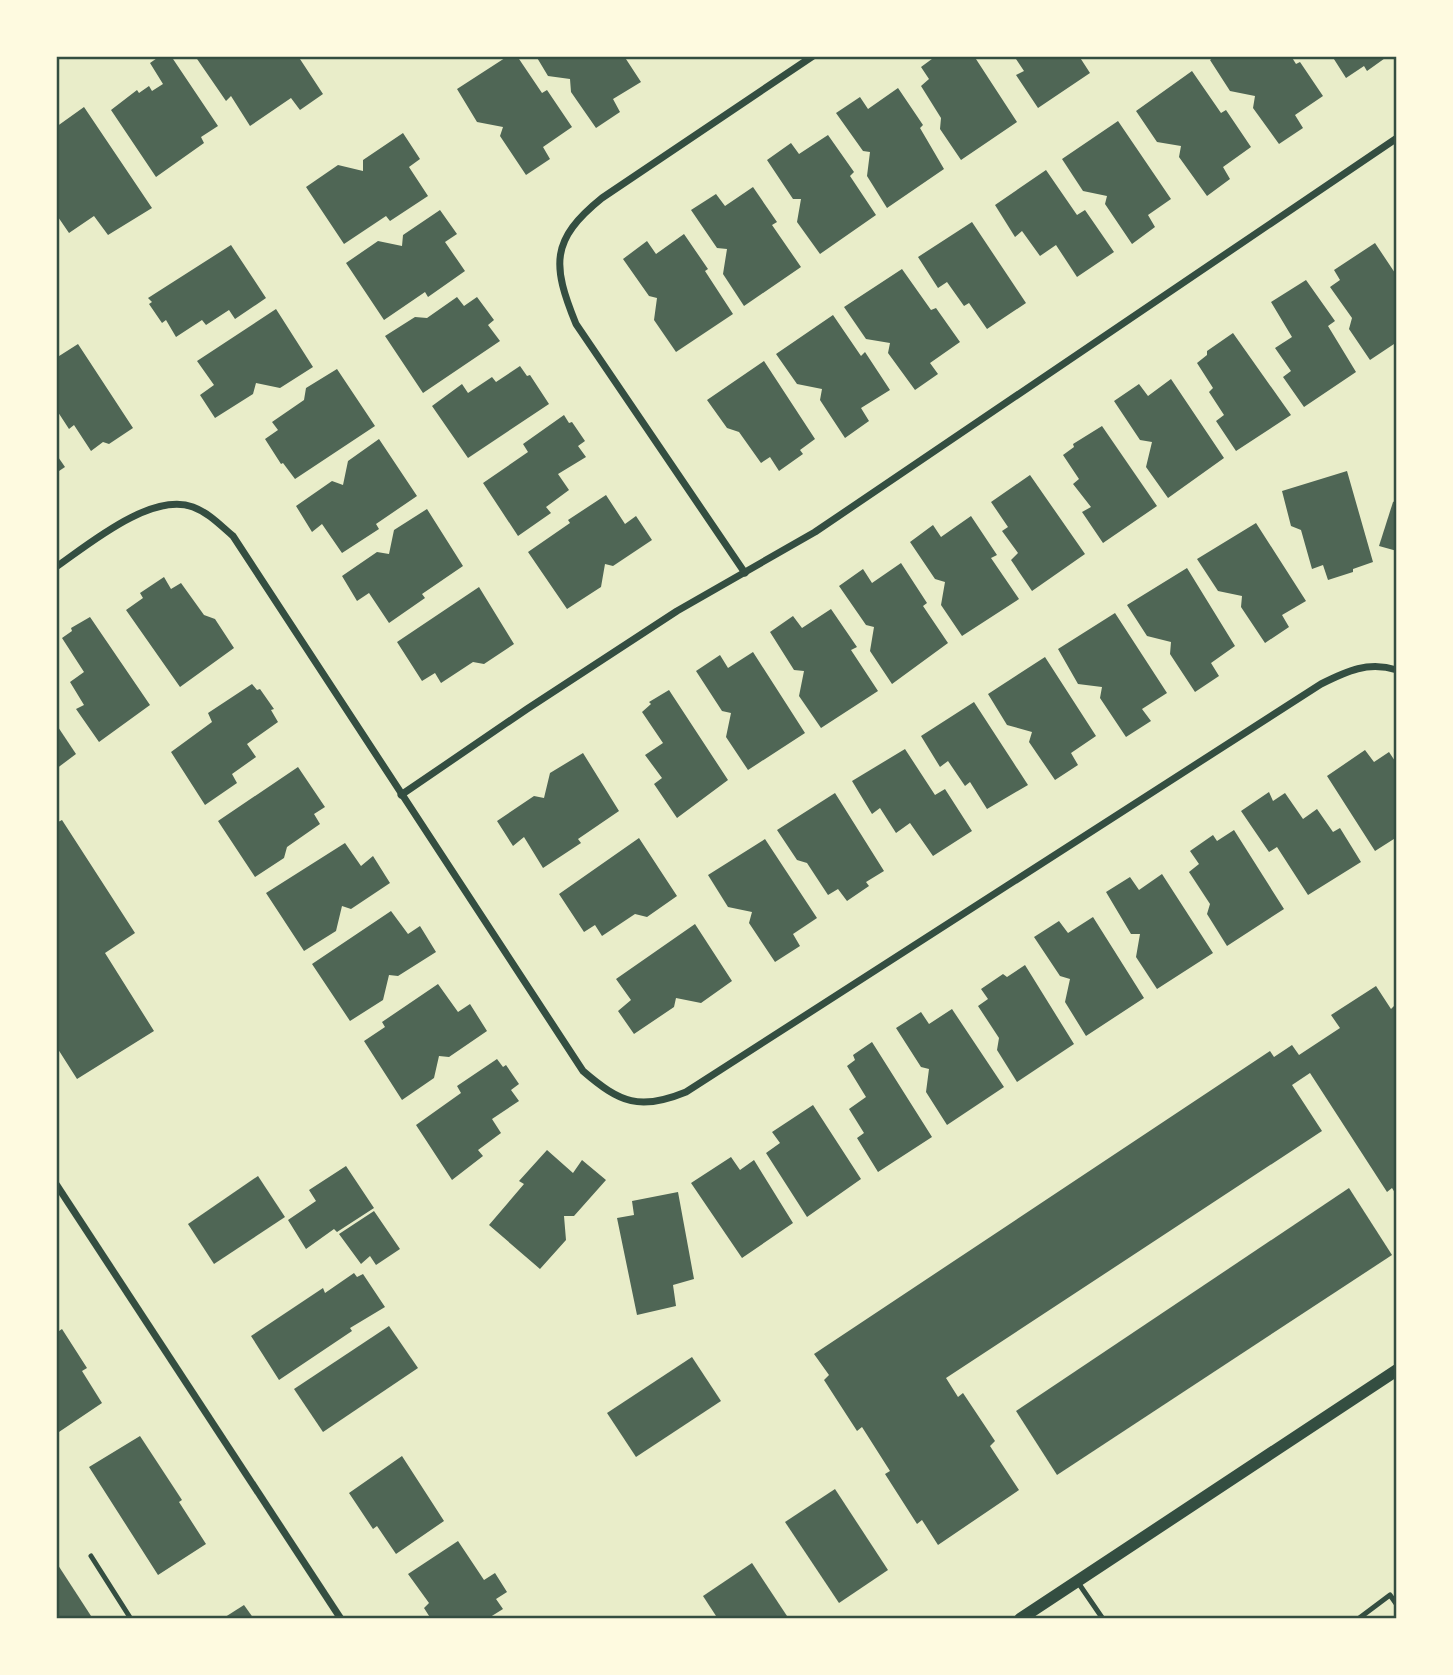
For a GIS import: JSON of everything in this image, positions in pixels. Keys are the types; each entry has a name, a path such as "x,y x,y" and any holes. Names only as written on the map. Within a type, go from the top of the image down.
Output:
{"street":[{"path":"745,573 576,324 565,296 559,268 563,241 579,217 602,198 813,56"},
{"path":"401,795 654,626 815,532 1397,138"},
{"path":"56,567 122,522 145,511 170,504 191,506 212,517 233,536 583,1072 603,1089 629,1102 662,1102 686,1092 1321,684 1362,666 1384,666 1397,670"},
{"path":"56,1184 341,1619"},
{"path":"1027,1617 1077,1581 1397,1370"}],"lane":[{"path":"91,1556 131,1619"},
{"path":"1077,1581 1103,1619"},
{"path":"1358,1619 1391,1595 1397,1605"}],"building":[{"path":"160,56 171,56 218,126 201,137 204,143 156,177 111,110 137,90 139,93 149,86 152,91 163,84 150,63"},
{"path":"195,56 298,56 323,94 300,110 291,98 250,126 231,96 226,101"},
{"path":"508,56 517,56 542,93 547,90 572,127 543,147 550,159 526,175 500,136 503,127 477,122 457,89"},
{"path":"536,56 624,56 641,82 613,99 620,112 596,128 571,92 570,79 548,76"},
{"path":"936,56 974,56 1017,122 961,160 940,129 941,118 921,86 929,79 921,67"},
{"path":"1014,56 1079,56 1090,73 1038,108 1016,75 1024,71"},
{"path":"1215,56 1291,56 1296,64 1300,62 1323,96 1295,115 1303,128 1279,144 1253,108 1255,96 1230,91 1210,60"},
{"path":"1332,56 1388,56 1367,71 1364,66 1346,78"},
{"path":"1192,71 1221,113 1226,110 1251,147 1223,167 1230,179 1207,196 1179,157 1181,146 1157,142 1136,111"},
{"path":"898,88 923,125 920,128 944,169 887,208 867,176 870,152 863,151 836,113 860,97 868,109"},
{"path":"84,107 152,208 108,235 94,216 69,233 56,214 56,127"},
{"path":"1118,121 1171,199 1148,215 1155,227 1132,244 1105,204 1107,196 1083,191 1062,159"},
{"path":"403,133 420,159 409,167 428,196 390,221 386,216 344,244 306,187 338,165 363,171 363,160"},
{"path":"828,135 854,172 850,176 876,215 820,254 797,222 801,199 793,199 767,160 791,143 799,154"},
{"path":"1046,170 1077,215 1085,210 1114,252 1077,277 1056,245 1040,256 1022,231 1015,237 995,205"},
{"path":"753,187 777,222 772,225 801,267 744,306 723,274 727,249 717,248 691,210 716,194 725,206"},
{"path":"440,210 457,234 445,242 465,271 428,297 425,292 384,320 346,263 378,241 402,246 403,235"},
{"path":"972,222 1026,303 987,329 969,303 964,306 947,282 938,288 918,257"},
{"path":"684,234 708,269 705,271 733,314 676,352 654,320 657,298 649,296 623,259 647,241 656,254"},
{"path":"1375,243 1397,276 1397,342 1370,360 1349,329 1352,318 1330,287 1340,280 1334,270"},
{"path":"231,245 266,298 235,319 229,310 206,325 202,320 176,337 166,320 162,323 148,298"},
{"path":"902,269 931,310 936,308 960,342 930,363 938,374 915,390 888,353 890,343 866,339 844,307"},
{"path":"1306,280 1335,321 1328,326 1356,372 1304,407 1283,377 1291,371 1275,348 1292,337 1271,302"},
{"path":"457,297 464,306 477,297 494,320 488,325 500,341 423,393 385,336 415,317 427,318"},
{"path":"276,309 313,367 280,388 256,383 253,394 215,418 200,395 214,385 197,361"},
{"path":"833,315 861,356 865,352 890,390 861,408 869,421 845,438 820,400 822,389 797,384 776,354"},
{"path":"1233,333 1291,415 1236,451 1216,421 1224,415 1209,392 1213,388 1197,363 1207,355 1207,351"},
{"path":"78,344 133,428 109,444 103,442 91,451 74,425 69,429 56,409 56,358"},
{"path":"764,361 815,439 800,450 803,454 779,471 770,457 761,463 739,432 727,428 707,400"},
{"path":"520,366 527,376 530,375 549,404 468,458 432,406 462,384 468,393 492,377 496,382"},
{"path":"337,369 375,426 295,479 283,463 281,464 265,439 278,430 272,422 304,400 306,388"},
{"path":"1171,379 1224,458 1168,498 1146,467 1152,442 1140,440 1114,401 1139,384 1148,396"},
{"path":"564,415 585,441 578,446 586,457 558,474 569,490 546,507 551,513 518,536 483,483 528,452 523,444"},
{"path":"1102,426 1157,506 1103,543 1082,512 1091,507 1073,484 1079,479 1063,455 1074,447 1073,444"},
{"path":"379,439 417,496 376,524 379,529 342,553 322,524 312,532 296,506 332,481 343,485 348,461"},
{"path":"56,454 65,467 56,473"},
{"path":"1347,471 1373,562 1328,580 1323,565 1312,569 1301,530 1291,526 1282,491"},
{"path":"1030,475 1085,554 1032,591 1011,560 1018,553 1002,531 1008,527 991,502"},
{"path":"606,495 625,524 636,516 652,540 613,566 605,564 601,587 567,609 528,552 570,523 568,520"},
{"path":"1397,500 1397,551 1379,546 1393,502"},
{"path":"427,509 463,566 422,594 425,598 389,623 369,593 357,601 342,576 377,552 389,554 394,530"},
{"path":"971,516 997,555 991,558 1019,599 962,636 941,605 945,582 935,579 910,542 933,525 941,537"},
{"path":"1256,523 1306,601 1282,615 1289,627 1265,643 1241,607 1242,596 1218,591 1197,559"},
{"path":"901,563 927,603 923,606 948,643 892,684 870,651 874,627 866,625 839,586 863,569 872,583"},
{"path":"1187,568 1235,646 1211,663 1219,676 1195,692 1170,654 1171,642 1147,636 1127,605"},
{"path":"164,577 171,589 181,583 204,615 215,619 234,648 180,687 126,610 143,598 140,593"},
{"path":"479,587 514,644 484,664 473,662 441,683 435,673 422,681 397,642"},
{"path":"831,609 857,647 851,650 878,691 821,728 799,696 804,671 794,670 770,632 793,616 802,628"},
{"path":"1115,613 1167,693 1142,709 1151,721 1126,737 1100,698 1102,687 1078,684 1058,649"},
{"path":"90,617 150,705 99,742 76,709 84,705 70,682 84,672 62,638 72,631 71,628"},
{"path":"753,652 805,733 748,770 726,737 731,713 722,711 696,671 720,655 728,668"},
{"path":"1045,657 1096,736 1071,753 1078,765 1055,780 1029,742 1032,732 1007,725 988,694"},
{"path":"252,684 257,690 260,689 274,709 271,710 278,722 247,744 256,757 232,774 237,783 205,805 171,752 212,722 208,713"},
{"path":"669,690 728,780 677,818 654,784 662,778 645,755 663,743 642,712 651,704 649,702"},
{"path":"974,702 1028,785 987,809 970,782 965,786 948,761 940,767 921,736"},
{"path":"56,724 76,754 56,769"},
{"path":"905,749 935,795 945,789 972,831 933,856 910,823 896,833 880,808 872,814 852,781"},
{"path":"1365,750 1374,762 1389,752 1397,764 1397,837 1375,851 1327,776"},
{"path":"583,753 619,811 578,839 581,843 543,868 524,837 513,846 497,821 534,796 544,798 550,773"},
{"path":"298,767 325,807 314,814 320,824 287,847 284,858 255,877 218,821"},
{"path":"1269,792 1273,801 1285,793 1303,819 1317,809 1333,832 1340,828 1361,862 1308,895 1277,847 1269,852 1241,811"},
{"path":"835,793 884,871 866,882 869,886 847,901 838,889 828,895 807,863 797,860 777,830"},
{"path":"62,820 135,933 105,953 154,1031 77,1079 56,1046 56,823"},
{"path":"1234,830 1284,909 1227,946 1207,914 1210,904 1189,872 1199,864 1190,851 1213,835 1217,841"},
{"path":"639,838 677,896 647,917 635,914 602,936 595,925 584,932 559,894"},
{"path":"765,839 817,918 793,934 800,946 775,962 749,923 752,912 728,907 708,875"},
{"path":"345,843 361,866 373,856 390,883 351,909 342,906 336,931 304,951 266,893"},
{"path":"1162,874 1213,953 1157,989 1136,957 1140,934 1131,934 1106,892 1130,877 1139,890"},
{"path":"391,911 408,934 420,926 436,952 398,976 389,975 383,1000 350,1021 312,964"},
{"path":"1093,917 1144,998 1086,1036 1065,1002 1070,979 1060,976 1034,937 1059,921 1068,933"},
{"path":"695,924 732,981 701,1003 676,998 674,1007 634,1034 618,1011 631,1000 616,979"},
{"path":"1025,965 1074,1044 1017,1082 997,1050 999,1038 978,1006 988,999 981,989 1003,974 1007,977"},
{"path":"438,984 458,1012 470,1004 487,1031 449,1057 439,1056 434,1078 402,1100 364,1041 385,1027 382,1022"},
{"path":"1376,986 1391,1009 1395,1005 1397,1007 1397,1196 1392,1188 1387,1192 1310,1073 1292,1085 1322,1131 946,1378 958,1397 963,1393 995,1441 990,1446 1019,1490 938,1545 922,1520 917,1524 885,1474 890,1471 862,1427 857,1431 824,1380 829,1375 814,1354 1270,1051 1274,1057 1292,1045 1299,1055 1340,1028 1331,1015"},
{"path":"952,1009 1004,1087 947,1125 926,1092 929,1069 921,1067 896,1028 921,1012 929,1024"},
{"path":"872,1042 932,1137 878,1172 857,1138 864,1133 849,1109 866,1097 847,1066 855,1060 853,1055"},
{"path":"497,1059 503,1067 506,1065 519,1084 511,1090 519,1101 492,1119 501,1133 478,1150 483,1156 452,1180 416,1125 461,1093 457,1086"},
{"path":"813,1105 861,1179 807,1217 766,1153 780,1143 772,1132"},
{"path":"547,1150 573,1173 582,1160 606,1180 574,1216 564,1216 566,1240 540,1269 489,1225 524,1184 519,1181"},
{"path":"731,1157 740,1170 754,1160 793,1223 742,1258 691,1183"},
{"path":"346,1166 374,1208 337,1232 334,1229 306,1249 288,1220 316,1201 309,1190"},
{"path":"258,1176 285,1217 214,1264 188,1224"},
{"path":"1349,1188 1392,1255 1057,1475 1016,1411"},
{"path":"678,1192 694,1279 673,1285 676,1306 637,1315 617,1218 634,1215 632,1201"},
{"path":"374,1211 400,1249 376,1265 370,1256 361,1264 339,1234"},
{"path":"354,1273 357,1277 363,1274 385,1307 350,1328 352,1331 279,1380 251,1336 323,1288 325,1293"},
{"path":"389,1326 418,1368 323,1432 294,1389"},
{"path":"62,1329 87,1368 82,1371 102,1403 56,1434 56,1333"},
{"path":"692,1357 721,1401 636,1457 607,1413"},
{"path":"140,1436 182,1500 179,1502 206,1544 158,1575 89,1467"},
{"path":"402,1456 444,1521 396,1554 377,1526 373,1529 349,1493"},
{"path":"835,1489 888,1570 839,1603 785,1522"},
{"path":"458,1541 484,1580 495,1573 507,1592 496,1599 503,1609 487,1619 431,1619 424,1608 429,1603 408,1574"},
{"path":"56,1562 93,1619 56,1619"},
{"path":"752,1563 789,1619 718,1619 703,1596"},
{"path":"244,1605 254,1619 222,1619"}]}
